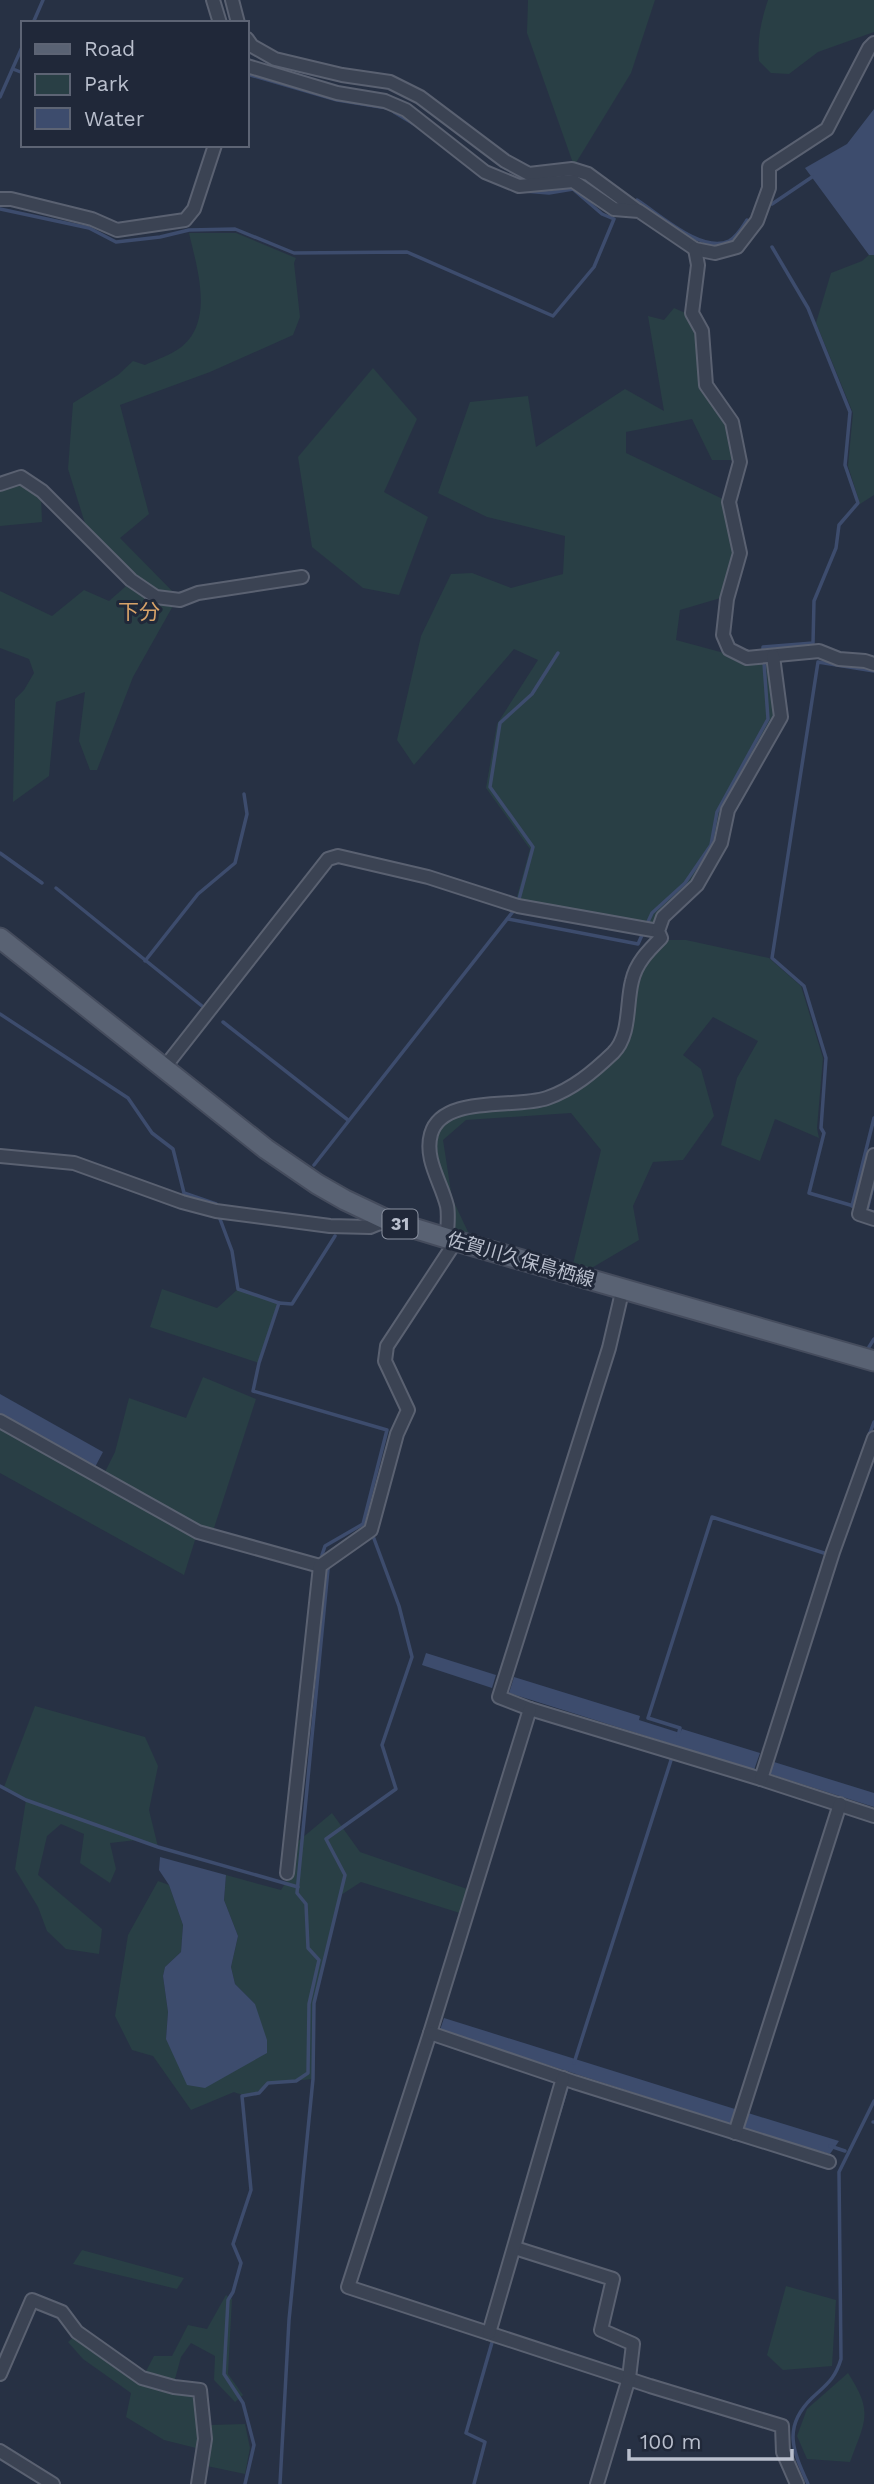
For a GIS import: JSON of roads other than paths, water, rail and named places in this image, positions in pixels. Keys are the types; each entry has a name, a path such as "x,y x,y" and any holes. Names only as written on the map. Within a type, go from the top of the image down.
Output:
{"main road":[{"name":"佐賀川久保鳥栖線","path":"0,938 266,1149 345,1200 387,1220 872,1356"}],"street":[{"path":"213,0 219,21"},
{"path":"232,0 237,21"},
{"path":"248,41 275,59 342,75 390,82 420,97 505,161 529,174 572,169 589,174 695,249 715,253 737,247 757,221 769,188 769,167 827,129 874,43"},
{"path":"248,66 337,93 385,101 406,110 485,172 519,186 573,181 614,209 639,211"},
{"path":"0,199 92,219 117,230 185,220 194,209 214,147"},
{"path":"695,249 698,265 692,313 702,331 706,385 732,422 740,462 729,502 740,553 727,599 723,635 729,649 747,658 820,651 839,659 874,664"},
{"path":"0,484 21,478 42,491 131,580 156,597 180,600 198,593 302,577"},
{"path":"287,1873 324,1562 370,1530 397,1434 408,1410 385,1361 387,1346 452,1239 448,1208 429,1155 431,1133 440,1117 455,1110 544,1099 573,1087 616,1050 624,1033 632,979 643,955 661,938 658,931 663,917 696,885 721,843 728,810 781,716 773,656"},
{"path":"164,1069 328,859 338,856 428,877 517,906 658,931"},
{"path":"0,1156 74,1163 182,1202 216,1211 330,1226 370,1227 387,1220"},
{"path":"874,1156 860,1210 874,1219"},
{"path":"623,1288 609,1348 499,1697 874,1816"},
{"path":"0,1421 198,1531 324,1562"},
{"path":"761,1779 834,1552 874,1438"},
{"path":"530,1709 348,2287 782,2426 783,2452 797,2484"},
{"path":"735,2133 840,1804"},
{"path":"430,2033 568,2080 829,2162"},
{"path":"489,2333 520,2250 568,2080"},
{"path":"520,2250 613,2279 601,2330 634,2344 629,2378 597,2484"},
{"path":"1,2369 33,2300 62,2312 77,2332 142,2378 174,2387 200,2390 205,2439 198,2484"},
{"path":"0,2451 53,2484"}],"water":[{"path":"874,109 874,255 869,255 805,168 847,144"},
{"path":"0,1394 103,1452 95,1467 0,1413"},
{"path":"426,1653 496,1675 492,1688 422,1665"},
{"path":"514,1677 640,1716 639,1720 680,1733 682,1729 760,1753 754,1770 509,1693"},
{"path":"774,1762 874,1793 874,1807 770,1774"},
{"path":"160,1857 226,1875 224,1900 238,1936 231,1967 235,1984 255,2004 267,2040 267,2053 205,2088 187,2085 166,2039 168,2012 163,1976 165,1967 181,1952 183,1925 169,1885 159,1870"},
{"path":"444,2018 738,2110 733,2125 440,2030"},
{"path":"748,2113 839,2141 830,2154 742,2129"}],"waterway":[{"path":"34,21 43,0"},
{"path":"0,97 21,50"},
{"path":"13,69 21,72"},
{"path":"248,74 337,100 387,108"},
{"path":"394,112 414,124"},
{"path":"772,204 812,177"},
{"path":"0,209 89,228 116,242 160,237 189,230 235,229 294,253 407,252 553,316 594,267 614,219 602,214 573,189 549,193 524,191"},
{"path":"637,200 681,231 706,242 718,244 729,241 737,235 747,220"},
{"path":"763,653 763,647 813,643 814,601 836,548 839,525 858,503 845,465 850,412 808,308 772,247"},
{"path":"519,899 533,847 490,787 500,723 532,694 558,653"},
{"path":"857,1207 809,1193 824,1133 821,1128 826,1058 804,986 772,958 818,662 874,671"},
{"path":"647,924 652,913 685,883 711,845 717,812 768,719 764,663"},
{"path":"145,961 198,894 235,863 247,814 244,794"},
{"path":"0,853 42,883"},
{"path":"56,888 202,1006"},
{"path":"314,1165 515,909"},
{"path":"508,919 638,944 643,933"},
{"path":"0,1014 128,1098 152,1133 173,1149 184,1193 216,1204"},
{"path":"223,1022 348,1120"},
{"path":"852,1206 874,1118"},
{"path":"867,1210 874,1182"},
{"path":"865,1210 874,1212"},
{"path":"220,1219 232,1251 238,1289 279,1303"},
{"path":"245,2484 254,2445 243,2403 224,2374 228,2300 241,2263 233,2244 251,2190 242,2096 259,2093 268,2083 296,2081 308,2073 309,2004 319,1960 308,1948 306,1904 297,1893 328,1569 322,1555 325,1546 363,1524 387,1430 253,1391 259,1363 279,1303 292,1304 335,1236"},
{"path":"869,1347 874,1339"},
{"path":"868,1438 874,1422"},
{"path":"678,1736 680,1728 648,1718 712,1517 827,1554 828,1551"},
{"path":"280,2484 289,2320 313,2079 314,2003 345,1875 326,1839 396,1789 382,1745 412,1657 399,1606 373,1536"},
{"path":"574,2063 673,1754"},
{"path":"0,1786 26,1800 158,1847 298,1887"},
{"path":"558,2117 568,2084"},
{"path":"808,2484 795,2450 794,2429 803,2409 830,2381 841,2359 839,2172 874,2101"},
{"path":"830,2146 845,2151"},
{"path":"474,2484 485,2442 466,2433 493,2339"}],"district":[{"name":"下分","path":"139,612"}]}
